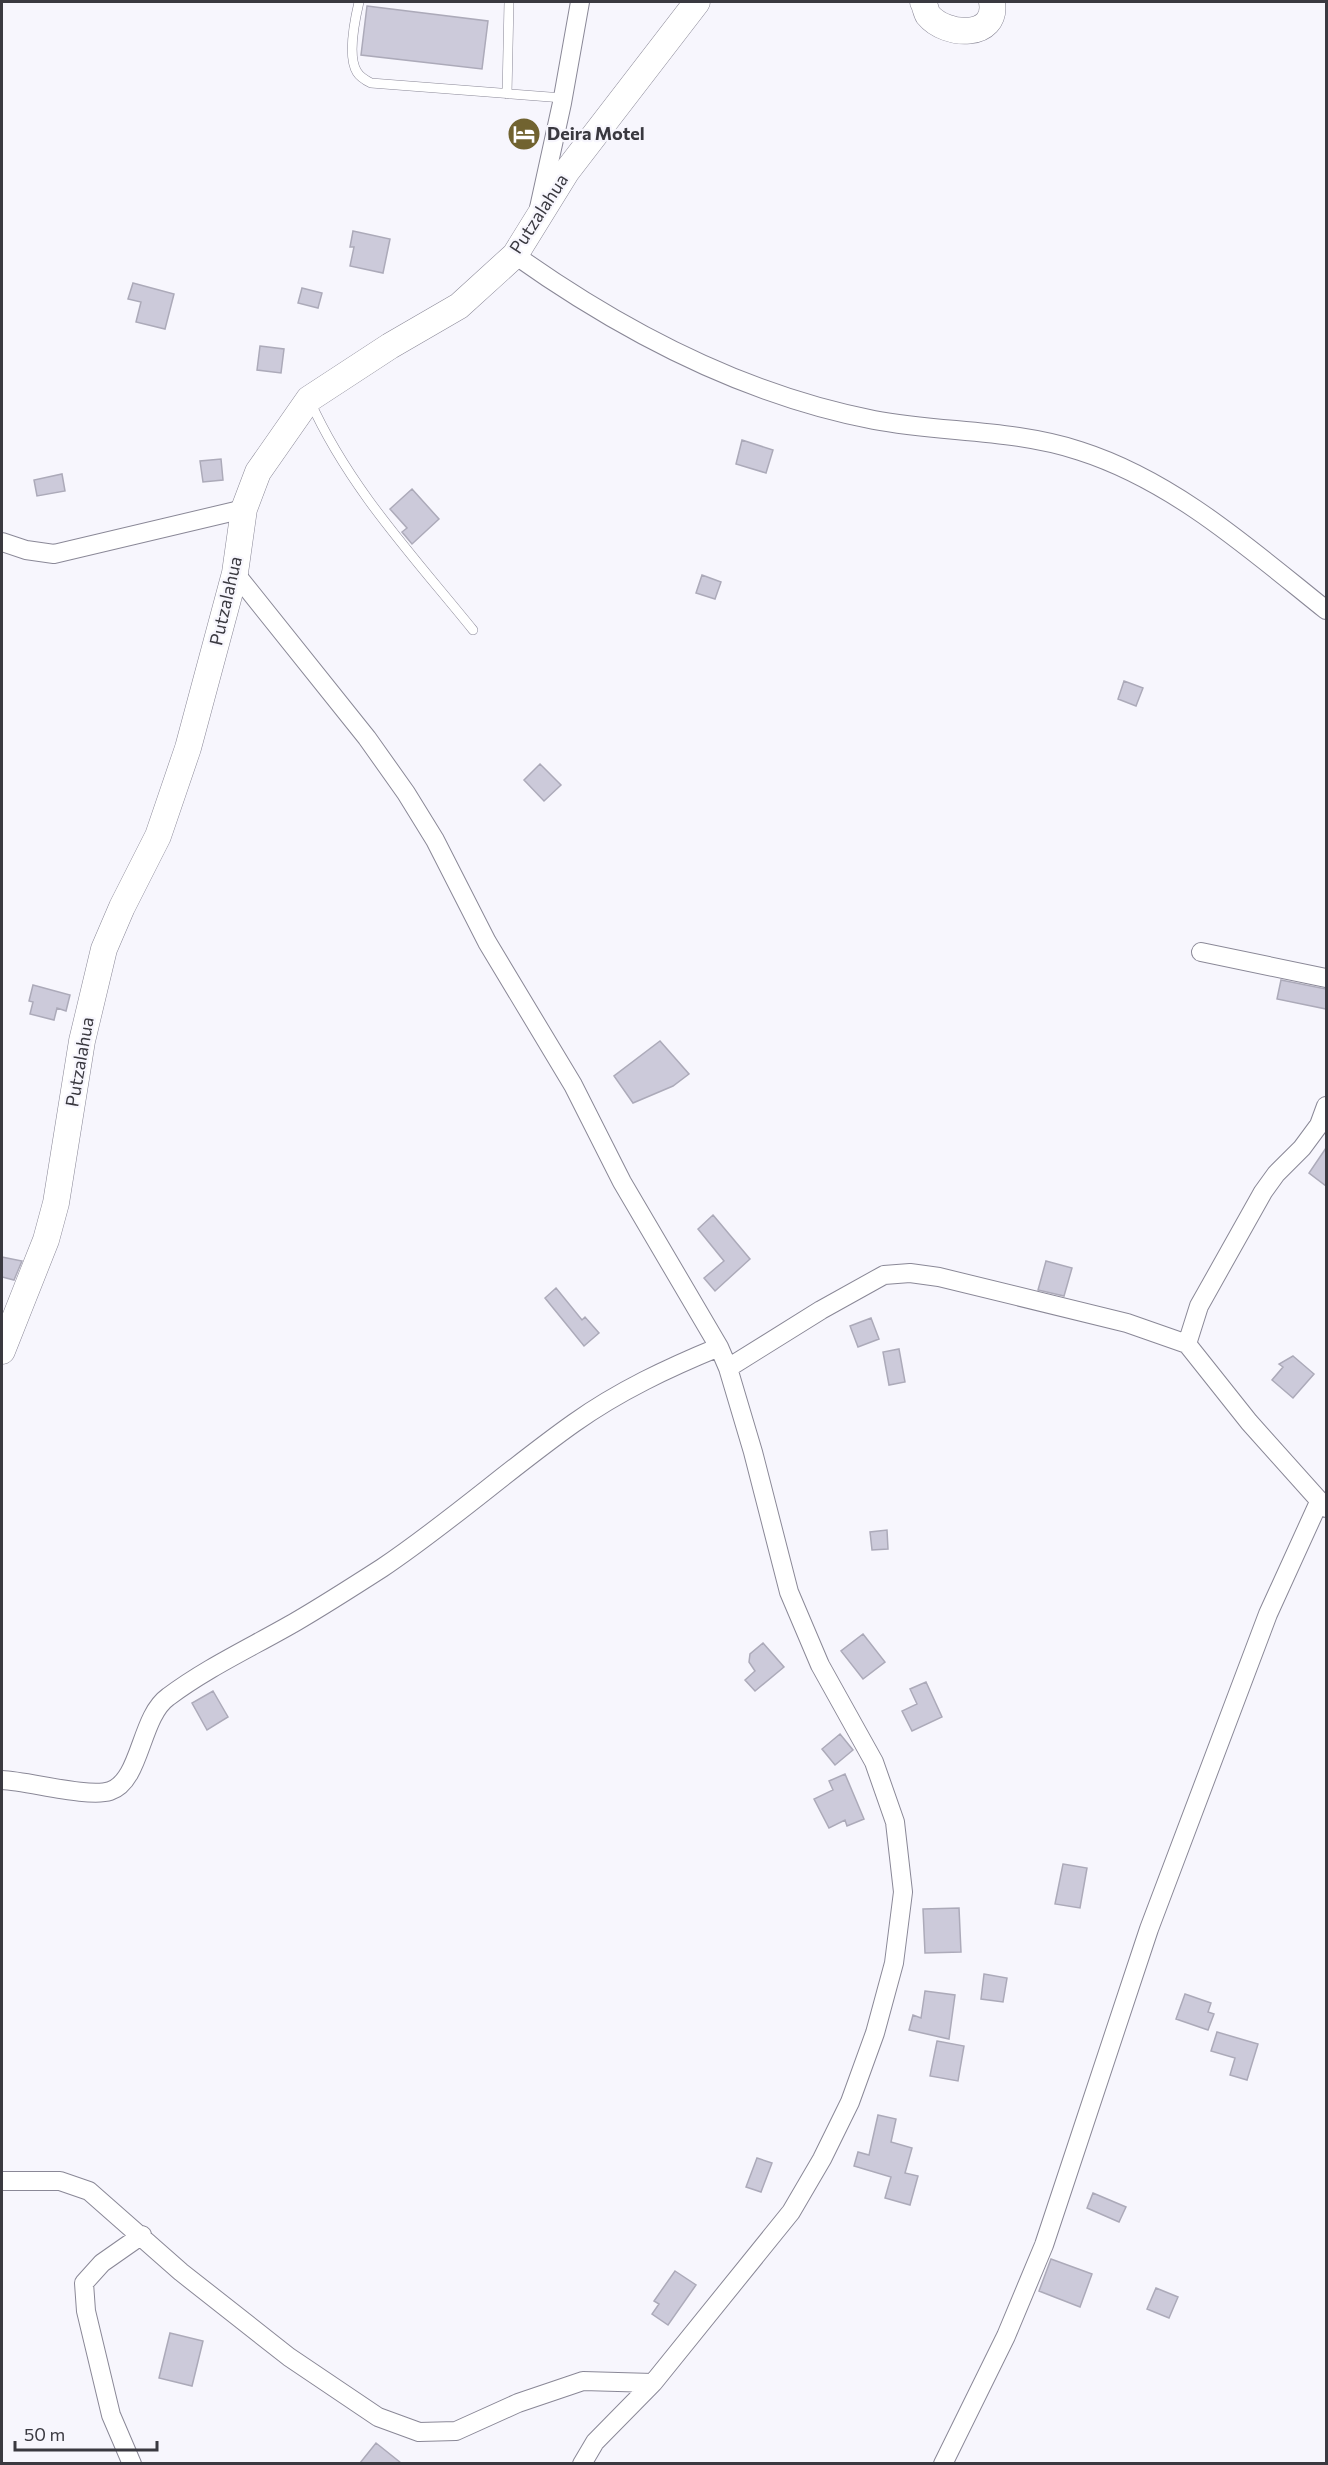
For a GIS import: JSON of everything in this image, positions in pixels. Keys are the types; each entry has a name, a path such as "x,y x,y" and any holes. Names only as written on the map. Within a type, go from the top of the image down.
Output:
{"street":[{"path":"536,219 563,98 580,2"},
{"name":"Putzalahua","path":"2,1352 46,1240 53,1212 82,1041 104,949 122,907 158,836 188,748 235,573 244,509 258,472 309,399 390,346 459,306 515,255 536,219 598,128 697,2"},
{"path":"923,2 928,15 943,27 967,31 980,29 987,25 991,19 992,2"},
{"path":"515,255 561,288 650,339 776,395 875,420 997,433 1044,442 1079,450 1119,466 1184,502 1254,552 1326,610"},
{"path":"2,542 26,550 54,554 244,509"},
{"path":"235,573 367,738 406,793 435,840 487,942 573,1085 622,1182 719,1347 728,1368 753,1452 789,1592 820,1665 874,1762 895,1822 903,1892 894,1963 875,2033 850,2102 822,2159 791,2212 653,2383 595,2442 582,2463"},
{"path":"1201,952 1326,978"},
{"path":"1187,1344 1199,1305 1263,1192 1319,1125 1326,1106"},
{"path":"728,1368 821,1310 884,1275 910,1273 939,1276 1127,1323 1187,1344 1249,1422 1323,1505 1268,1614 1149,1929 1044,2245 1006,2336 943,2463"},
{"path":"2,1780 91,1792 110,1791 123,1782 152,1716 166,1698 383,1567 576,1421 657,1372 719,1347"},
{"path":"2,2181 60,2181 89,2191 218,2302 289,2357 378,2418 419,2432 456,2431 518,2403 583,2381 653,2383"},
{"path":"132,2463 111,2415 86,2311 84,2283 102,2263 142,2235"}],"lane":[{"path":"359,2 353,46 355,70 371,83 563,98"},
{"path":"507,94 509,2"},
{"path":"309,399 345,466 372,506 473,630"}],"building":[{"path":"367,6 488,21 482,69 361,55"},
{"path":"353,231 390,239 383,273 350,266 354,247 350,247"},
{"path":"133,283 174,294 165,329 136,322 141,302 128,299"},
{"path":"302,288 322,293 318,308 298,303"},
{"path":"260,346 284,349 281,373 257,370"},
{"path":"742,440 773,450 766,473 736,464"},
{"path":"221,459 223,480 203,482 200,461"},
{"path":"62,474 65,491 37,496 34,480"},
{"path":"412,489 439,519 412,544 402,532 407,528 390,509"},
{"path":"702,575 721,582 715,599 696,593"},
{"path":"1124,681 1143,688 1136,706 1118,699"},
{"path":"540,764 561,785 544,801 524,780"},
{"path":"1281,980 1326,989 1326,1009 1277,999"},
{"path":"33,985 70,995 66,1011 57,1008 54,1020 30,1014 33,1002 29,1001"},
{"path":"660,1041 689,1074 673,1086 633,1103 614,1076"},
{"path":"1326,1148 1326,1186 1309,1173"},
{"path":"713,1215 750,1259 715,1291 704,1278 724,1261 698,1229"},
{"path":"2,1257 22,1261 14,1280 2,1277"},
{"path":"1046,1261 1072,1268 1064,1296 1038,1290"},
{"path":"556,1288 582,1320 585,1317 599,1333 584,1346 545,1298"},
{"path":"871,1318 879,1339 858,1347 850,1326"},
{"path":"899,1349 905,1382 889,1385 883,1352"},
{"path":"1293,1356 1314,1374 1293,1398 1272,1380 1283,1367 1279,1364"},
{"path":"887,1530 888,1549 872,1550 870,1532"},
{"path":"863,1634 885,1662 863,1679 841,1651"},
{"path":"763,1643 784,1667 755,1691 745,1680 755,1671 749,1662 750,1654"},
{"path":"926,1682 942,1717 912,1731 902,1711 917,1704 910,1689"},
{"path":"213,1691 228,1717 207,1730 192,1703"},
{"path":"840,1734 853,1750 835,1765 822,1749"},
{"path":"845,1774 864,1819 847,1826 845,1820 829,1828 814,1799 833,1790 829,1781"},
{"path":"1063,1864 1087,1868 1080,1908 1055,1904"},
{"path":"959,1908 961,1952 925,1953 923,1909"},
{"path":"984,1974 1007,1978 1003,2002 981,1999"},
{"path":"925,1991 955,1995 949,2039 909,2030 913,2015 921,2018"},
{"path":"1185,1994 1211,2003 1208,2012 1214,2014 1208,2030 1176,2019"},
{"path":"1217,2032 1258,2044 1247,2080 1230,2075 1235,2058 1211,2051"},
{"path":"937,2041 964,2046 958,2081 930,2076"},
{"path":"878,2115 896,2119 891,2142 912,2148 905,2173 918,2176 910,2205 885,2198 891,2177 854,2166 858,2152 869,2155"},
{"path":"757,2158 772,2163 761,2192 746,2187"},
{"path":"1093,2193 1126,2207 1119,2222 1087,2208"},
{"path":"1051,2259 1092,2274 1080,2307 1039,2291"},
{"path":"675,2271 696,2285 668,2325 652,2314 659,2304 654,2301"},
{"path":"1156,2288 1178,2297 1169,2318 1147,2309"},
{"path":"170,2333 203,2341 192,2386 159,2378"},
{"path":"376,2443 401,2463 360,2463"}],"place":[{"name":"Deira Motel","path":"524,134"}]}
